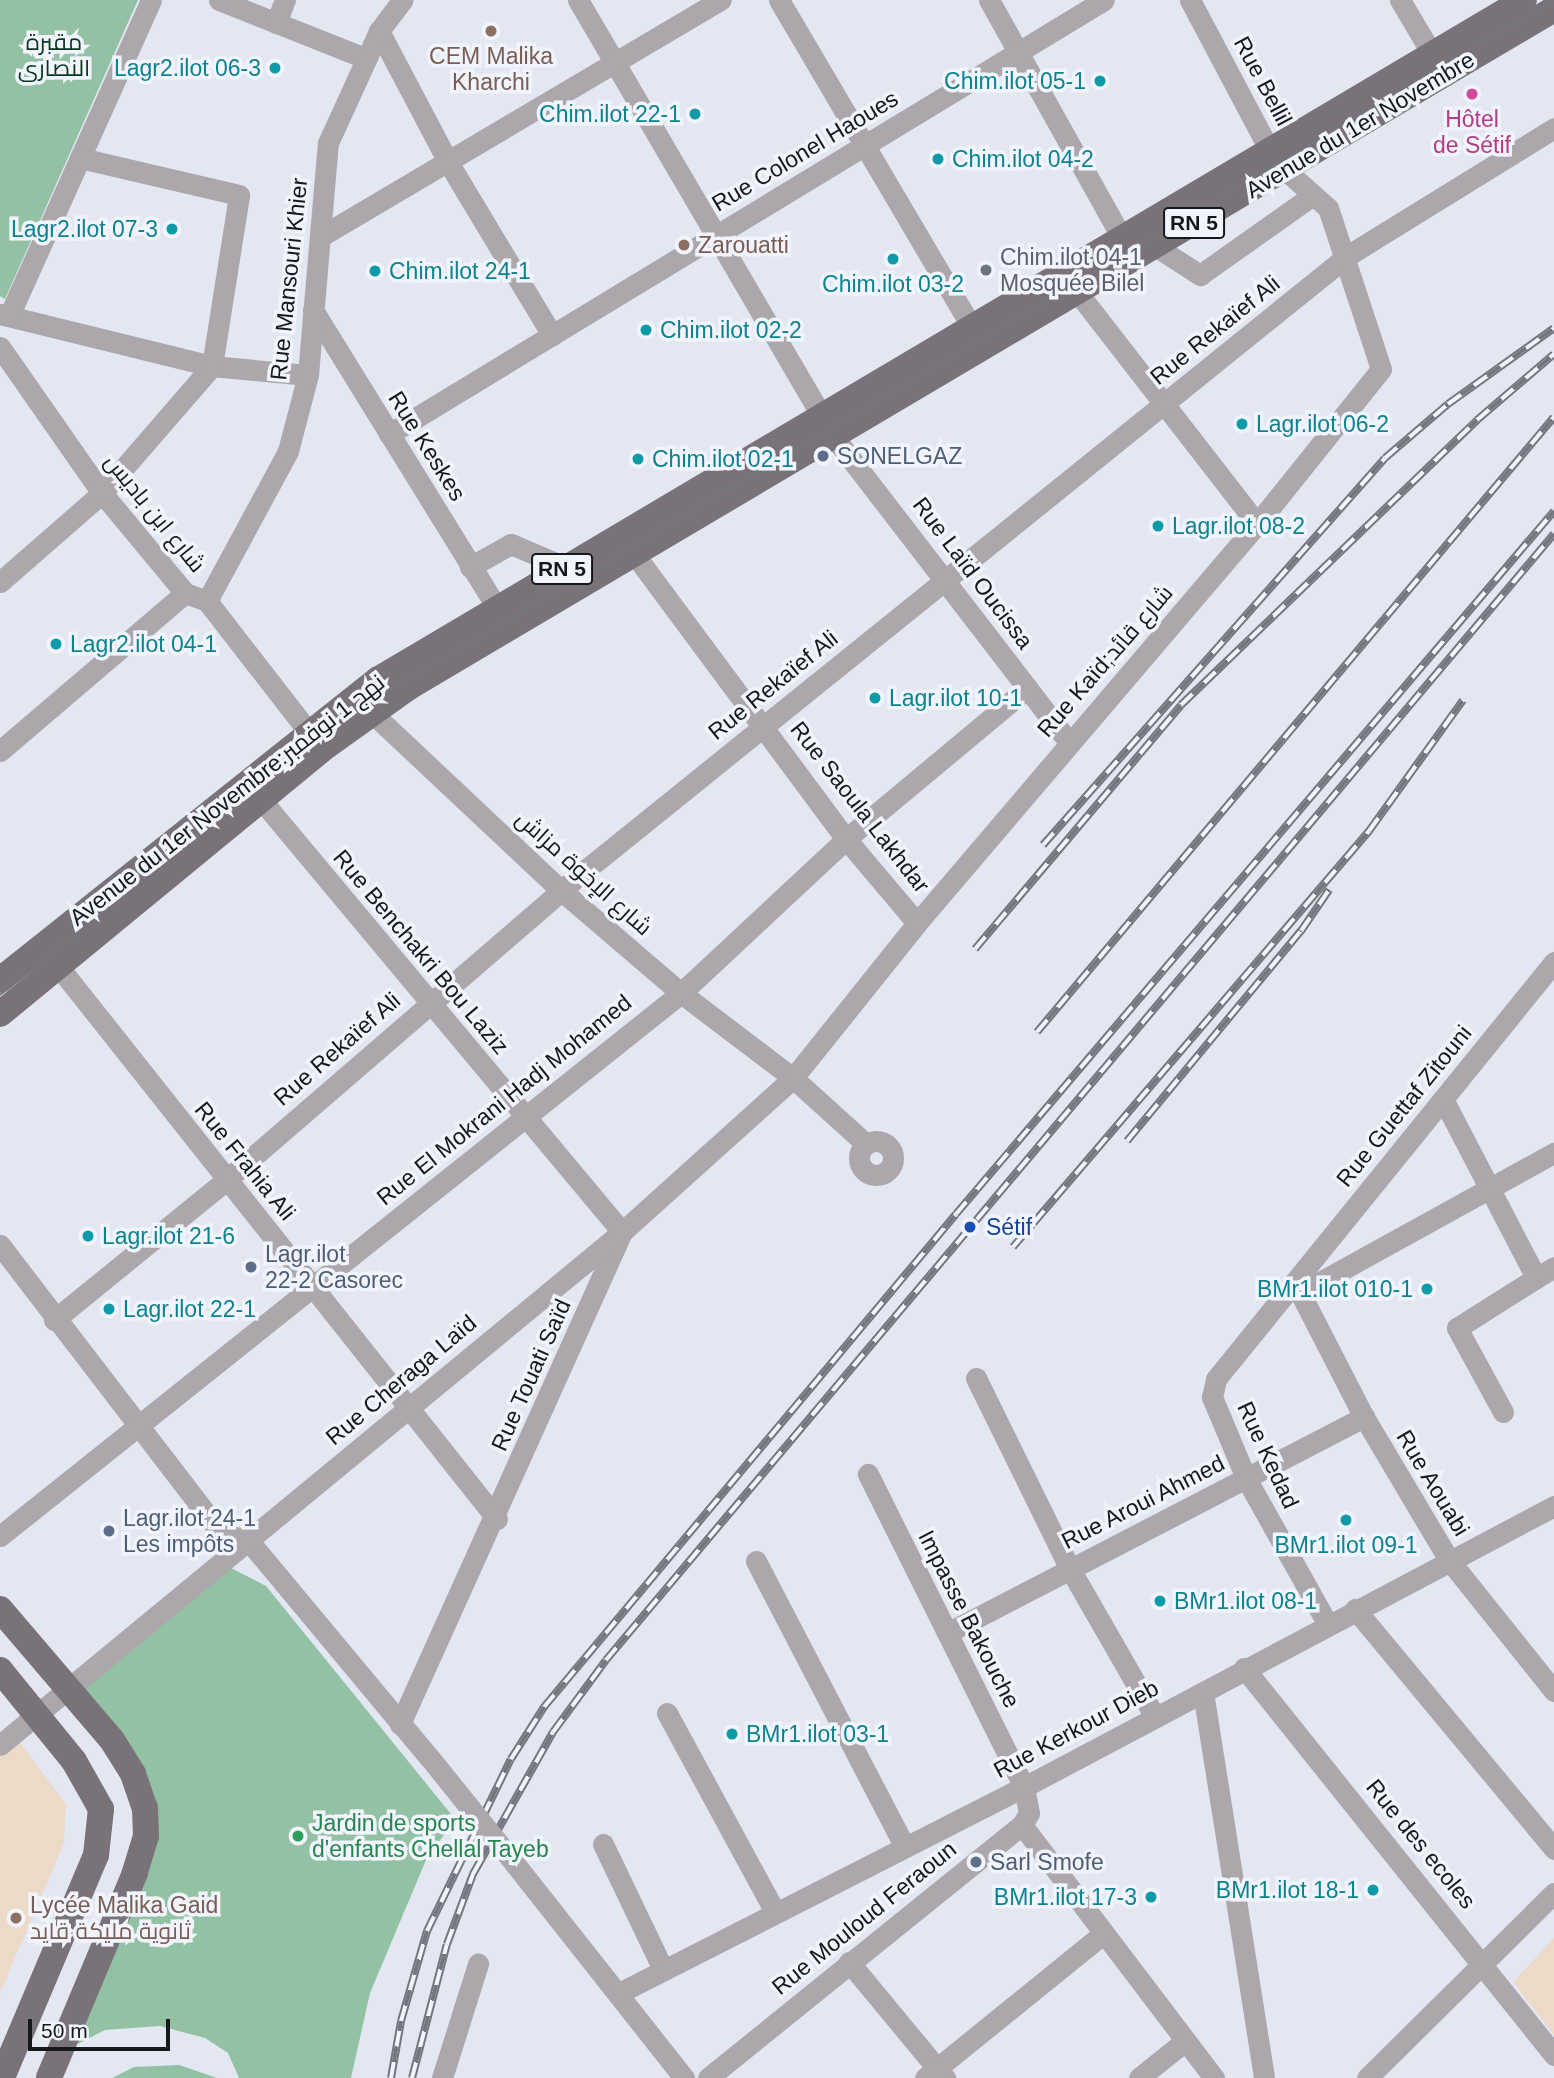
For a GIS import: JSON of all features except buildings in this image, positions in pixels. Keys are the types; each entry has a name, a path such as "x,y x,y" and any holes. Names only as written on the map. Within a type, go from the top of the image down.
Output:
{"main road":[{"name":"Avenue du 1er Novembre","path":"371,712 635,555 972,328 1269,149 1524,0"},
{"name":"Avenue du 1er Novembre","path":"827,426 1078,293 1554,9"},
{"name":"Avenue du 1er Novembre;نهج 1 نوفمبر","path":"0,979 346,703 565,567 827,426"},
{"name":"Avenue du 1er Novembre;نهج 1 نوفمبر","path":"0,1014 371,712"},
{"path":"0,1609 113,1740 133,1774 145,1808 146,1836 135,1873 49,2078"},
{"path":"0,1670 74,1761 101,1809 96,1855 2,2078"}],"street":[{"path":"151,0 80,158 4,315 212,366 308,375"},
{"path":"219,0 365,58"},
{"path":"276,23 285,0"},
{"name":"Rue Mansouri Khier","path":"207,601 289,452 308,375 323,236 328,143 365,58 379,31 402,0"},
{"name":"Rue Laïd Oucissa","path":"578,0 827,426 1069,742"},
{"path":"323,236 721,0"},
{"path":"779,0 862,147 972,328"},
{"path":"989,0 1122,238"},
{"name":"Rue Colonel Haoues","path":"389,434 1104,0"},
{"name":"Rue Bellil","path":"1190,0 1269,149"},
{"path":"1400,0 1432,54"},
{"path":"379,31 448,162 552,335"},
{"name":"Rue Rekaïef Ali","path":"54,1320 225,1181 429,1005 764,726 1347,256 1554,128"},
{"path":"0,582 102,493 212,366 239,195 80,158"},
{"path":"1285,170 1328,208 1347,256"},
{"path":"1155,246 1200,275 1313,195"},
{"name":"Rue Kaïd;شارع قائد","path":"793,1078 917,923 1257,524 1381,369 1347,256"},
{"path":"1078,293 1162,406 1257,524"},
{"name":"Rue Keskes","path":"313,310 470,567 498,608"},
{"name":"شارع ابن باديس","path":"0,347 102,493 185,593 207,601 308,731"},
{"path":"470,567 511,544 565,567"},
{"name":"Rue Saoula Lakhdar","path":"635,555 846,839 917,923"},
{"path":"0,751 185,593"},
{"name":"Rue El Mokrani Hadj Mohamed","path":"0,1536 142,1427 681,993 846,839 1027,688"},
{"name":"شارع الإخوة مزاش","path":"346,703 371,712 563,892 681,993 793,1078 866,1144"},
{"name":"Rue Benchakri Bou Laziz","path":"263,802 429,1005 622,1232"},
{"name":"Rue Guettaf Zitouni","path":"1298,1288 1443,1099 1554,962"},
{"name":"Rue Frahia Ali","path":"58,966 225,1181 410,1407 497,1519"},
{"name":"Rue Cheraga Laïd","path":"0,1745 622,1232 793,1078"},
{"path":"1443,1099 1545,1273 1457,1328 1503,1412"},
{"path":"1298,1288 1554,1153"},
{"name":"Rue Touati Saïd","path":"400,1724 497,1519 622,1232"},
{"path":"3,1255 142,1427 222,1534 248,1541 429,1757 684,2078"},
{"name":"Rue Aouabi","path":"1298,1288 1364,1417 1449,1560 1554,1690"},
{"name":"Rue Kedad","path":"1298,1288 1216,1379 1212,1398 1246,1478 1327,1623"},
{"path":"976,1378 1070,1569 1155,1717"},
{"name":"Rue Aroui Ahmed","path":"947,1633 1364,1417"},
{"name":"Impasse Bakouche","path":"867,1474 1024,1787"},
{"name":"Rue Kerkour Dieb","path":"619,1993 904,1845 1024,1787 1327,1623 1553,1509"},
{"path":"756,1562 904,1845"},
{"path":"1355,1609 1554,1849"},
{"name":"Rue des ecoles","path":"1244,1668 1486,1965 1554,2055"},
{"path":"1203,1692 1264,2078"},
{"path":"667,1713 775,1912"},
{"path":"1024,1787 1029,1813 1022,1825 1214,2078"},
{"name":"Rue Mouloud Feraoun","path":"708,2078 1022,1825"},
{"path":"603,1844 663,1969"},
{"path":"1367,2078 1486,1965 1554,1893"},
{"path":"849,1962 936,2075 1104,1933"},
{"path":"442,2078 478,1965"},
{"path":"1139,2078 1185,2041"}],"shaded area":[{"name":"Lycée Malika Gaid ثانوية مليكة قايد","path":"19,1741 66,1804 64,1843 0,1993 0,1756"},
{"path":"1554,1938 1554,2035 1513,1982"}],"green space":[{"name":"مقبرة النصارى","path":"0,0 138,0 5,299 0,296"},
{"name":"Jardin de sports d'enfants Chellal Tayeb","path":"229,1567 266,1586 455,1819 426,1860 370,1993 351,2078 239,2078 228,2053 205,2038 160,2026 105,2030 72,2047 152,1810 80,1690"},
{"path":"179,2065 217,2078 112,2078 134,2067"}],"tram line":[{"path":"0,995 302,750 383,693 1554,0"}],"railway":[{"path":"1043,845 1385,458 1448,404 1554,328"},
{"path":"975,949 1181,705 1477,420 1554,354"},
{"path":"1037,1032 1554,417"},
{"path":"391,2078 401,2021 427,1931 511,1759 544,1707 956,1214 1554,511"},
{"path":"412,2078 447,1944 473,1874 553,1732 606,1660 1554,534"},
{"path":"1013,1247 1369,831 1463,700"},
{"path":"1127,1141 1301,931 1329,890"}],"place":[{"name":"CEM Malika Kharchi","path":"491,31"},
{"name":"Lagr2.ilot 06-3","path":"275,68"},
{"name":"Chim.ilot 05-1","path":"1100,81"},
{"name":"Hôtel de Sétif","path":"1472,94"},
{"name":"Chim.ilot 22-1","path":"695,114"},
{"name":"Chim.ilot 04-2","path":"938,159"},
{"name":"Lagr2.ilot 07-3","path":"172,229"},
{"name":"Zarouatti","path":"684,245"},
{"name":"Chim.ilot 03-2","path":"893,259"},
{"name":"Chim.ilot 04-1 Mosquée Bilel","path":"986,270"},
{"name":"Chim.ilot 24-1","path":"375,271"},
{"name":"Chim.ilot 02-2","path":"646,330"},
{"name":"Lagr.ilot 06-2","path":"1242,424"},
{"name":"SONELGAZ","path":"823,456"},
{"name":"Chim.ilot 02-1","path":"638,459"},
{"name":"Lagr.ilot 08-2","path":"1158,526"},
{"name":"Lagr2.ilot 04-1","path":"56,644"},
{"name":"Lagr.ilot 10-1","path":"875,698"},
{"name":"Sétif","path":"970,1227"},
{"name":"Lagr.ilot 21-6","path":"88,1236"},
{"name":"Lagr.ilot 22-2 Casorec","path":"251,1267"},
{"name":"BMr1.ilot 010-1","path":"1427,1289"},
{"name":"Lagr.ilot 22-1","path":"109,1309"},
{"name":"BMr1.ilot 09-1","path":"1346,1520"},
{"name":"Lagr.ilot 24-1 Les impôts","path":"109,1531"},
{"name":"BMr1.ilot 08-1","path":"1160,1601"},
{"name":"BMr1.ilot 03-1","path":"732,1734"},
{"name":"Jardin de sports d'enfants Chellal Tayeb","path":"298,1836"},
{"name":"Sarl Smofe","path":"976,1862"},
{"name":"BMr1.ilot 18-1","path":"1373,1890"},
{"name":"BMr1.ilot 17-3","path":"1151,1897"},
{"name":"Lycée Malika Gaid ثانوية مليكة قايد","path":"16,1918"}]}
